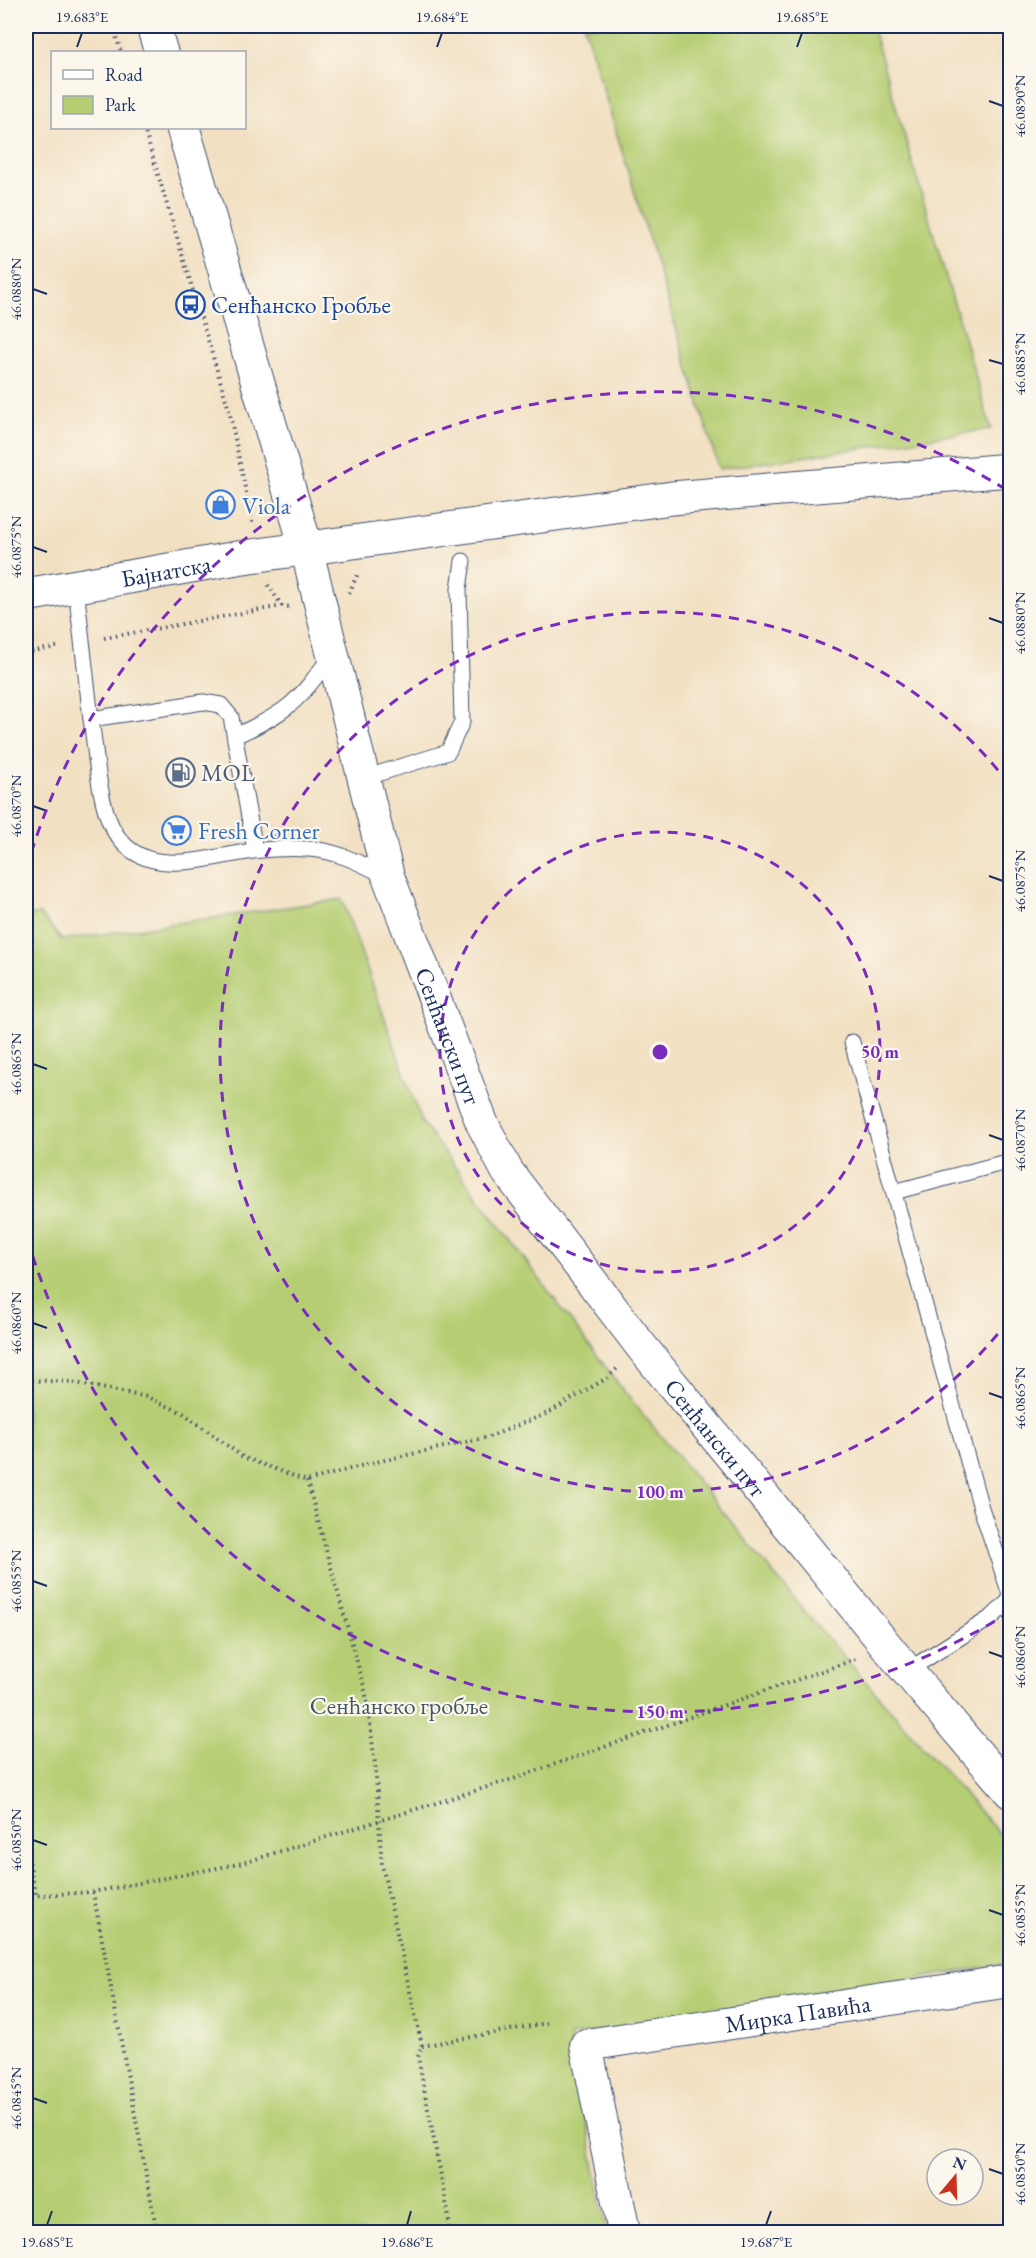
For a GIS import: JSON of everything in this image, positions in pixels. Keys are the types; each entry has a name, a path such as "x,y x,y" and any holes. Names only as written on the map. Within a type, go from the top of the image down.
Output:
{"main road":[{"path":"153,26 161,51"},
{"name":"Сенћански пут","path":"183,129 306,547"},
{"name":"Бајнатска","path":"26,596 306,547 672,498 1011,470"}],"street":[{"name":"Сенћански пут","path":"306,547 388,876 482,1123 507,1171 641,1346 898,1659 1011,1792"},
{"name":"Мирка Павића","path":"624,2232 586,2044 1011,1981"}],"lane":[{"path":"364,778 448,752 457,737 462,722 459,589 463,561"},
{"path":"76,588 91,719 106,814 121,841 134,853 159,863 178,863 255,850 325,850 388,876"},
{"path":"235,736 272,720 291,707 333,654"},
{"path":"91,719 212,702 221,705 227,710 235,736 255,850"},
{"path":"852,1042 981,1508 1011,1594"},
{"path":"894,1192 1011,1161"},
{"path":"898,1659 992,1617 1011,1600"}],"path":[{"path":"113,26 121,51"},
{"path":"144,129 229,410 264,578 282,606"},
{"path":"26,653 282,606 322,613"},
{"path":"26,1380 71,1382 147,1397 183,1413 243,1457 307,1481 371,1463 489,1437 548,1413 608,1378 641,1346"},
{"path":"307,1481 366,1694 375,1763 382,1865 422,2046 418,2057 449,2218 449,2232"},
{"path":"26,1896 93,1892 243,1863 898,1659"},
{"path":"26,1845 36,1896"},
{"path":"93,1892 157,2232"},
{"path":"422,2046 547,2023"}],"green space":[{"path":"584,26 872,26 991,429 719,469"},
{"name":"Сенћанско гробље","path":"342,899 422,1123 623,1390 809,1617 1010,1846 1010,1963 570,2036 607,2232 26,2232 26,916 40,914 62,940"}],"place":[{"name":"Сенћанско Гробље","path":"190,304"},
{"name":"Viola","path":"221,505"},
{"name":"MOL","path":"180,772"},
{"name":"Fresh Corner","path":"177,830"}]}
